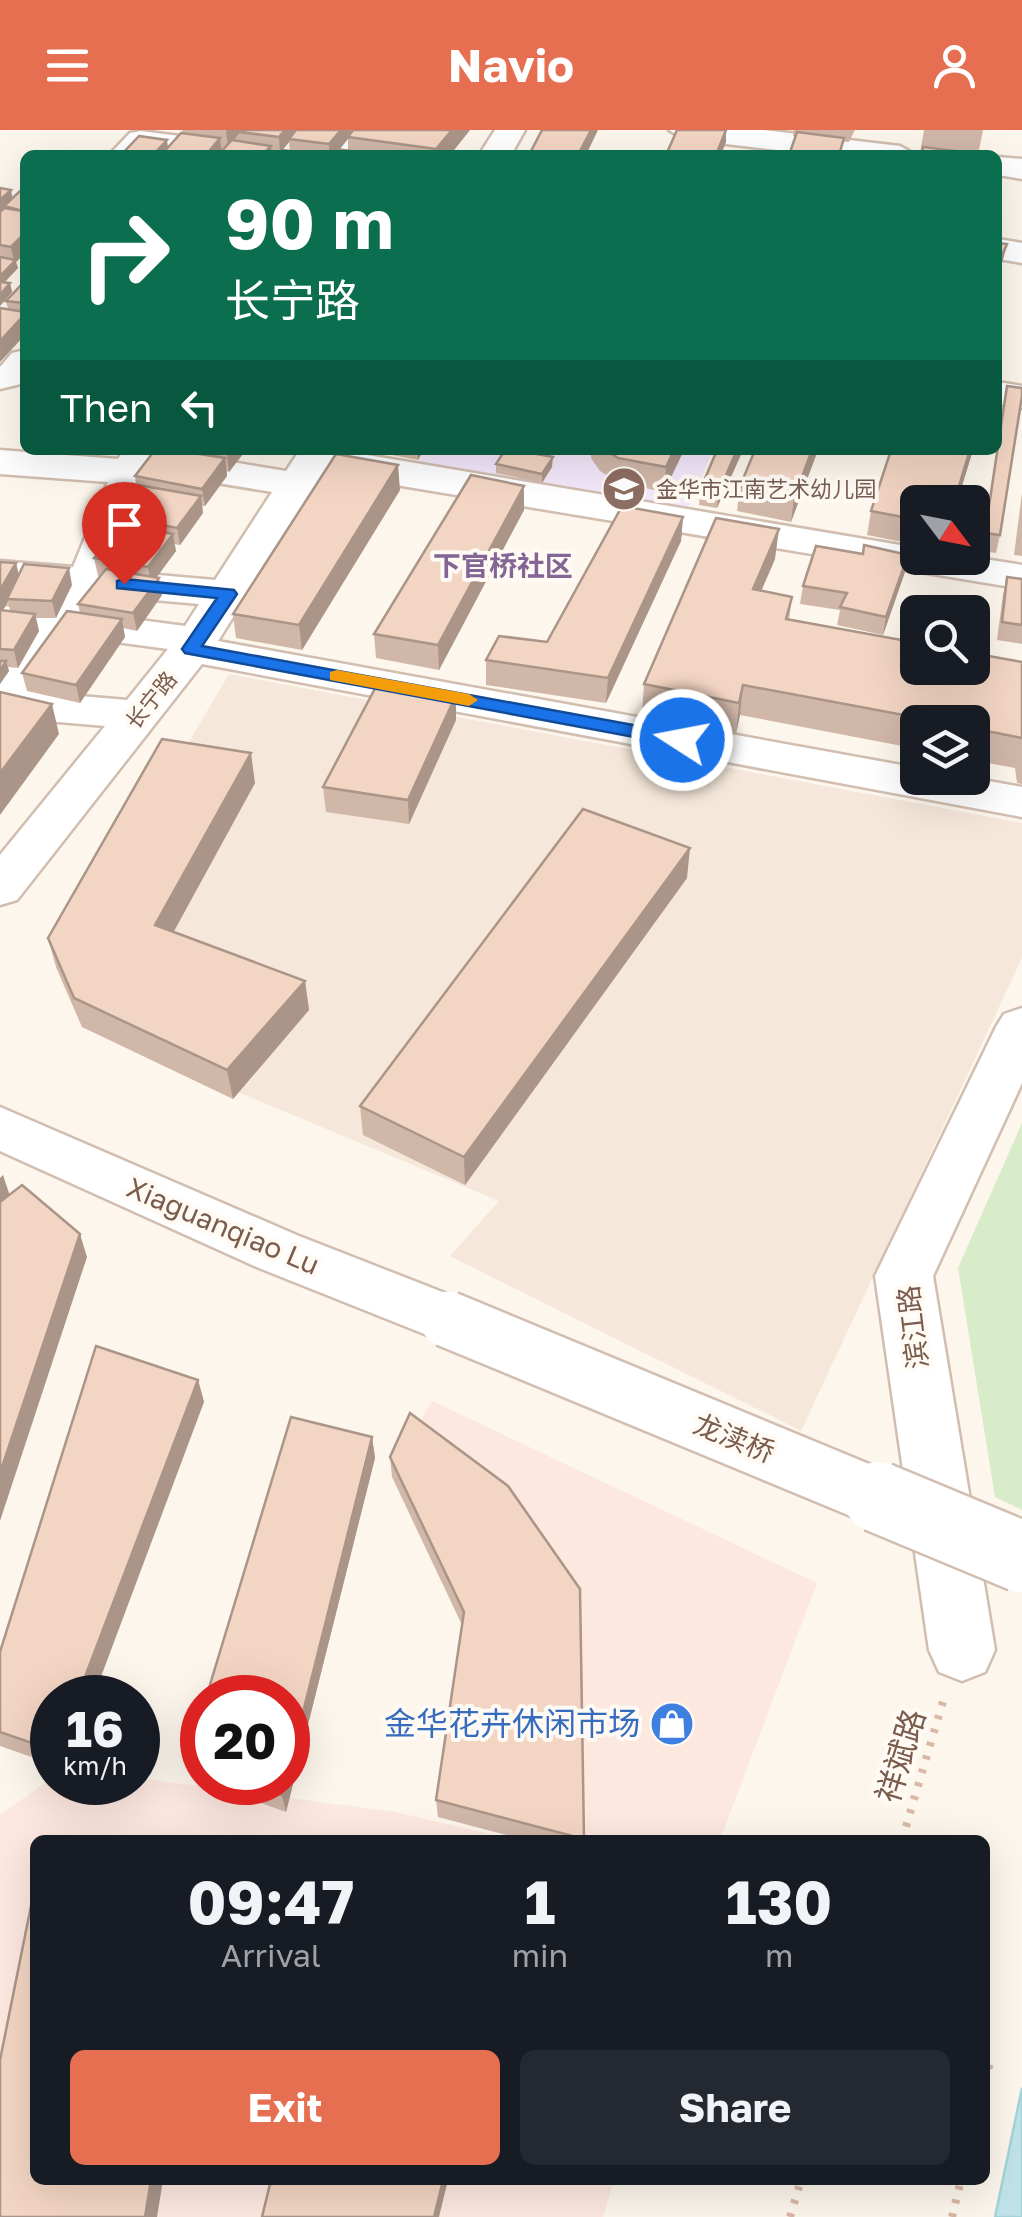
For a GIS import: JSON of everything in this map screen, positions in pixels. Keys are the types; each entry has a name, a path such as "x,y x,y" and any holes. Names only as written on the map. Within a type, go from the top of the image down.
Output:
{"street":[{"path":"684,130 857,150"},
{"path":"347,150 368,131"},
{"path":"131,150 141,140 241,148"},
{"path":"0,378 9,379 20,367"},
{"path":"25,459 310,465 1022,577"},
{"path":"2,703 88,581 137,460"},
{"name":"长宁路","path":"0,888 193,645 310,465"},
{"path":"0,573 228,594"},
{"path":"0,619 60,622 193,645 1022,802"},
{"path":"2,703 139,715"},
{"name":"滨江路","path":"954,1668 904,1276 1022,1027"},
{"name":"Xiaguanqiao Lu","path":"0,1128 279,1252 447,1319"},
{"name":"龙渎桥","path":"447,1319 1022,1557"}],"path":[{"name":"祥斌路","path":"904,1835 954,1668"},
{"path":"990,2062 991,2058"},
{"path":"790,2217 800,2185"},
{"path":"952,2217 960,2185"}],"shaded area":[{"name":"金华市江南艺术幼儿园","path":"422,455 711,455 686,513 417,466"},
{"path":"229,674 1022,823 1022,958 801,1431 450,1256 499,1201 82,1027 56,967"},
{"name":"金华花卉休闲市场","path":"432,1401 817,1583 722,1835 580,1835 412,1434"},
{"name":"金华花卉休闲市场","path":"160,1781 180,1784 180,1805 310,1805 310,1801 395,1812 495,1835 30,1835 30,2185 613,2185 603,2217 0,2217 0,1815 30,1794 30,1805 160,1805"}],"green space":[{"path":"1022,1123 1022,1510 995,1497 958,1268"}],"water":[{"path":"1022,2088 1022,2217 995,2217"}],"building":[{"path":"241,130 285,130 279,137"},
{"path":"296,130 341,130 329,144 289,139"},
{"path":"353,130 452,130 436,149 348,137"},
{"path":"542,130 591,130 581,150 532,150"},
{"path":"677,130 726,130 718,150 668,150"},
{"path":"797,132 844,138 840,150 791,150"},
{"path":"181,133 220,138 210,150 166,150"},
{"path":"139,136 167,140 158,150 126,150"},
{"path":"232,140 271,146 267,150 223,150"},
{"path":"0,188 11,190 0,200"},
{"path":"20,191 20,210 4,206"},
{"path":"4,208 20,211 20,238 11,247 0,245 0,212"},
{"path":"0,257 16,260 0,276"},
{"path":"0,282 10,283 0,295"},
{"path":"20,286 20,302 6,301"},
{"path":"0,308 20,311 20,319 0,341"},
{"path":"1007,386 1022,388 1000,535 990,534 990,500 997,455 1002,455"},
{"path":"151,455 225,458 202,489 135,476"},
{"path":"335,455 398,465 299,625 233,614"},
{"path":"502,455 553,457 542,474 496,464"},
{"path":"614,455 672,455 666,467"},
{"path":"715,455 735,455 719,491 701,488"},
{"path":"753,455 810,455 794,498 740,486"},
{"path":"889,455 968,455 959,485 900,485 900,517 871,511"},
{"path":"471,475 524,486 438,645 374,634"},
{"path":"132,484 201,496 177,528 108,515"},
{"path":"622,506 683,517 608,678 486,660 499,636 547,642"},
{"path":"716,518 779,529 753,589 792,597 786,619 900,640 900,685 990,685 990,656 1022,662 1022,738 990,732 990,705 900,705 900,714 743,685 739,703 644,684"},
{"path":"121,525 173,534 148,567 94,558"},
{"path":"864,545 900,553 901,575 886,617 840,607 847,593 803,586 816,546 863,554"},
{"path":"0,562 16,563 0,590"},
{"path":"24,564 69,568 52,601 7,599"},
{"path":"106,569 159,578 133,613 78,604"},
{"path":"1007,577 1022,579 1022,625 1002,622"},
{"path":"0,610 35,614 14,650 0,649"},
{"path":"67,611 122,619 76,685 22,673"},
{"path":"379,681 456,695 408,800 323,787"},
{"path":"0,692 52,704 0,773"},
{"path":"162,739 251,753 155,925 305,981 227,1070 74,998 48,938"},
{"path":"583,809 690,848 464,1157 360,1106"},
{"path":"22,1185 80,1234 0,1473 0,1202"},
{"path":"96,1346 198,1380 86,1675 30,1675 30,1742 0,1732 0,1652"},
{"path":"410,1413 508,1486 580,1589 584,1835 569,1835 436,1800 464,1612 390,1457"},
{"path":"291,1417 372,1437 310,1684 310,1675 213,1675"},
{"path":"30,1911 30,2185 150,2185 145,2217 0,2217 0,2060"},
{"path":"270,2185 442,2185 434,2217 262,2217"}],"slow traffic":[{"path":"337,676 469,700"}],"place":[{"name":"金华市江南艺术幼儿园","path":"624,489"},
{"name":"金华花卉休闲市场","path":"672,1724"}],"district":[{"name":"下官桥社区","path":"503,566"}],"route":[{"path":"124,584 228,594 191,649 682,740"}]}
